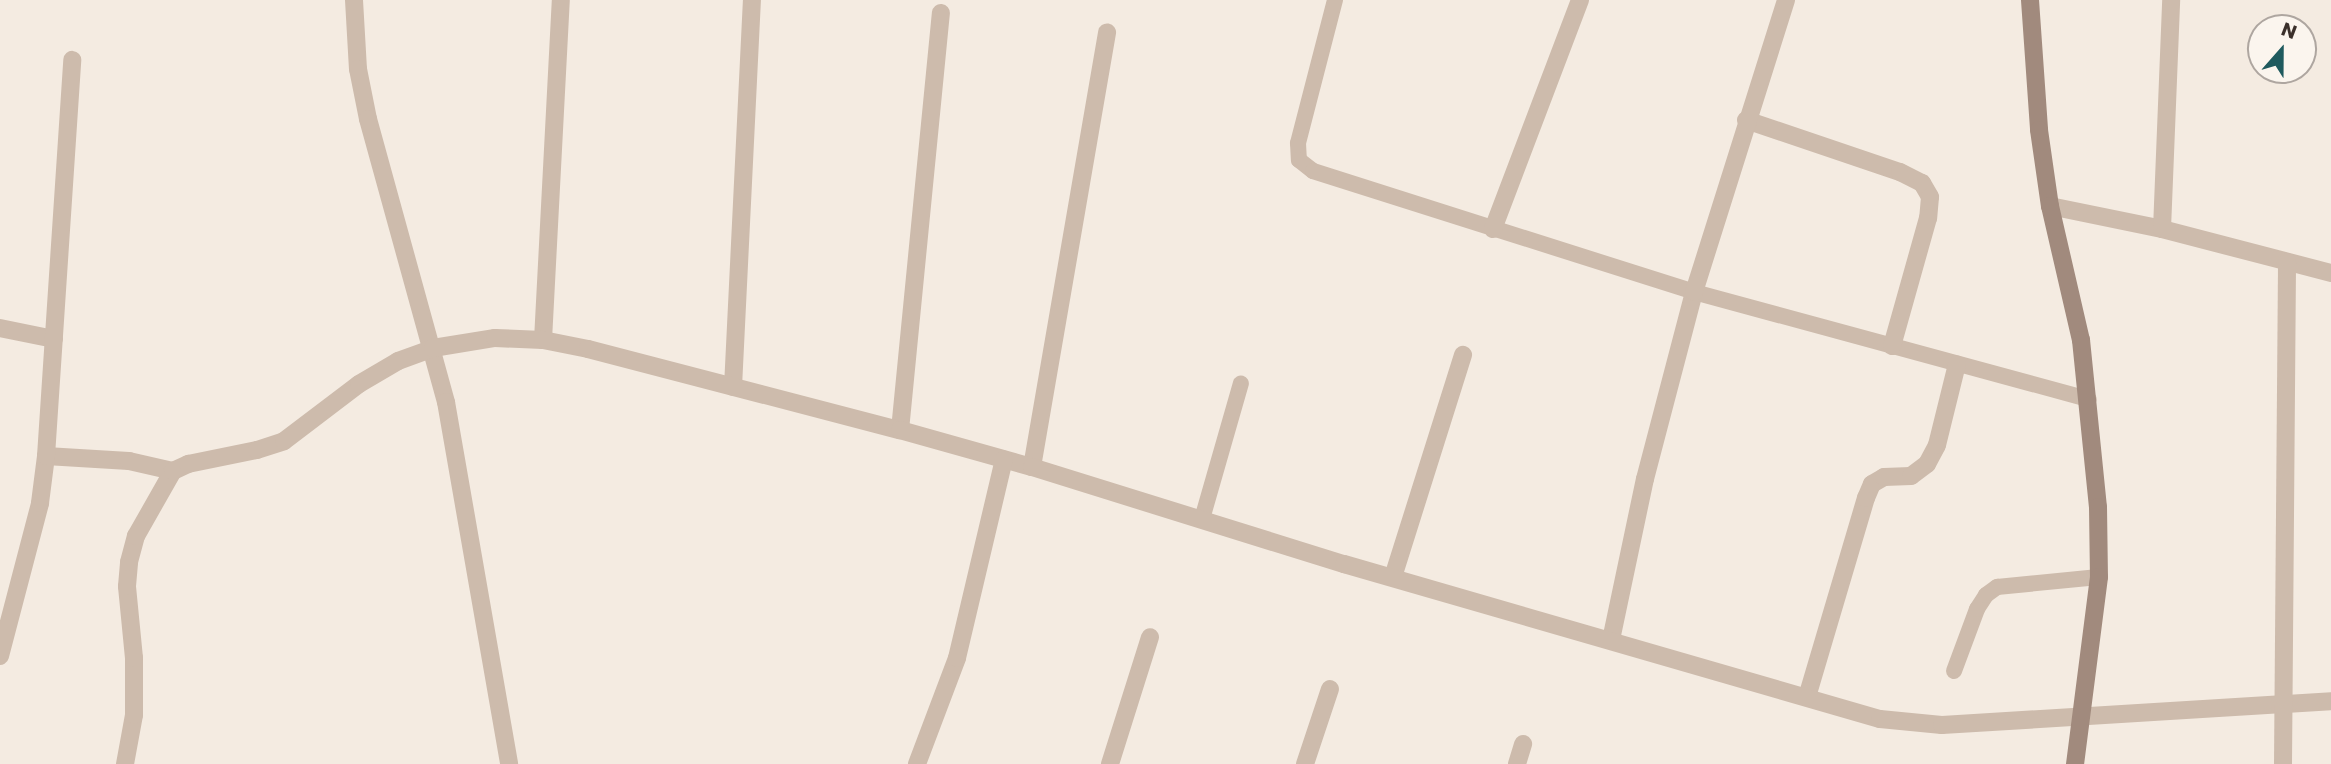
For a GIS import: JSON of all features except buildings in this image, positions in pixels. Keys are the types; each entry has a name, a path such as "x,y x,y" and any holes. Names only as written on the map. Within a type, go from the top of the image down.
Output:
{"street":[{"path":"354,0 358,69 368,119 446,402 509,764"},
{"path":"543,340 561,0"},
{"path":"733,387 752,0"},
{"path":"1493,229 1580,0"},
{"path":"1611,640 1645,479 1693,292 1746,120 1787,0"},
{"path":"2030,0 2035,93 2050,206 2081,340 2090,399 2098,507 2099,577 2074,764"},
{"path":"2162,229 2171,0"},
{"path":"900,430 942,13"},
{"path":"1032,467 1107,32"},
{"path":"0,656 31,538 46,456 72,60"},
{"path":"1746,120 1900,172 1922,183 1930,197 1928,218 1892,346"},
{"path":"2050,206 2162,229 2331,273"},
{"path":"2283,764 2281,703 2287,262"},
{"path":"0,328 54,339"},
{"path":"125,764 134,715 134,658 127,586 129,562 136,536 173,471 188,464 257,450 284,441 359,384 398,361 433,348 495,338 543,340 900,430 1880,719 1942,725 2331,701"},
{"path":"1393,577 1463,355"},
{"path":"1807,697 1872,484 1884,477 1911,476 1927,464 1937,445 1957,363"},
{"path":"46,456 129,461 173,471"},
{"path":"917,764 957,658 1004,459"},
{"path":"1110,764 1150,637"},
{"path":"1305,764 1330,689"},
{"path":"1517,764 1523,744"}],"lane":[{"path":"1335,0 1298,143 1299,160 1313,172 1693,292 2090,399"},
{"path":"1202,519 1241,383"},
{"path":"1954,671 1977,609 1986,595 1997,587 2099,577"}]}
